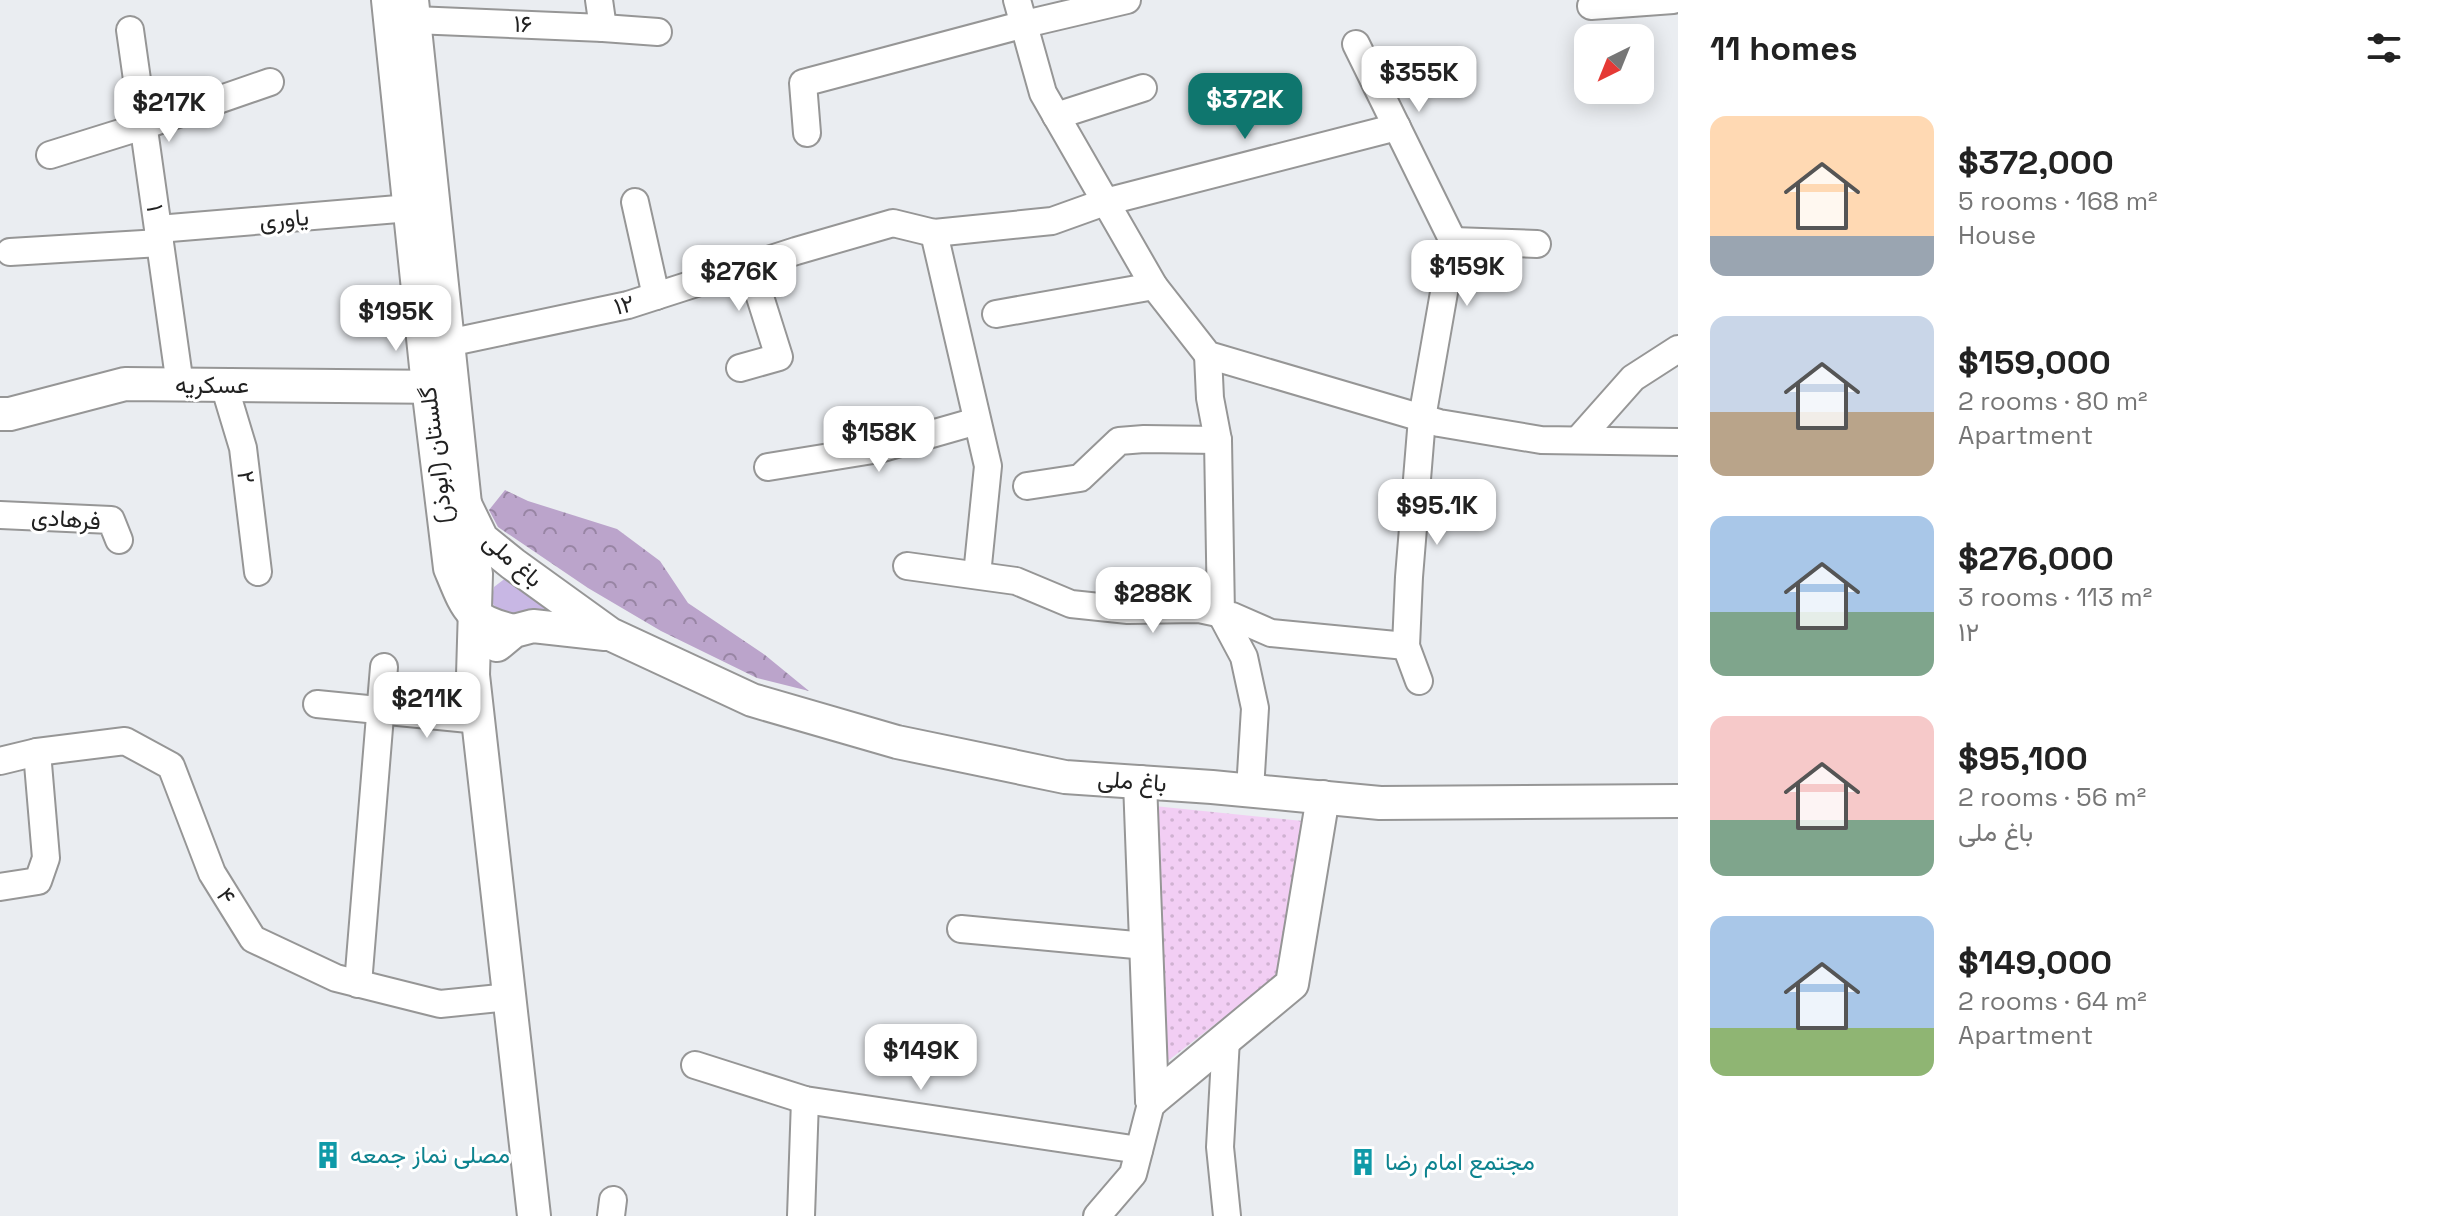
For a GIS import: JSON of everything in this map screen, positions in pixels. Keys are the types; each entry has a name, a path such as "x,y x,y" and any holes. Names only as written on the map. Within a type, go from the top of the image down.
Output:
{"street":[{"path":"599,0 603,28"},
{"path":"807,133 803,83 1021,12 1127,0"},
{"path":"1591,6 1673,0"},
{"name":"۱۶","path":"401,10 658,32"},
{"name":"گلستان (ابوذر)","path":"401,10 440,386 450,568 461,596 475,617"},
{"path":"1021,12 1043,93 1154,286 1208,355 1210,398 1218,440 1221,614 1244,657 1255,708 1250,790"},
{"name":"۱","path":"130,30 180,385"},
{"path":"1356,44 1453,241 1422,418 1406,646 1419,681"},
{"path":"50,155 270,82"},
{"path":"1056,116 1143,88"},
{"name":"۱۲","path":"436,343 628,305 893,223 934,233 1052,221 1105,202 1397,127"},
{"path":"635,202 656,296"},
{"name":"یاوری","path":"10,252 422,207"},
{"path":"934,233 988,466 977,575"},
{"path":"1453,241 1537,244"},
{"path":"740,368 779,357 750,265"},
{"path":"996,314 1154,286"},
{"path":"1578,440 1633,378 1678,349"},
{"path":"1208,355 1422,418 1541,440 1678,442"},
{"name":"عسکریه","path":"0,414 125,384 440,386"},
{"name":"۲","path":"224,385 243,448 258,572"},
{"name":"گلستان (ابوذر)","path":"440,386 476,574 473,675 534,1216"},
{"path":"768,467 879,449 977,421"},
{"path":"1027,486 1080,478 1119,441 1218,440"},
{"name":"باغ ملی","path":"465,504 482,539 610,634 752,700 897,742 1065,777 1380,803 1678,801"},
{"name":"فرهادی","path":"0,515 111,520 119,540"},
{"path":"907,566 1016,581 1071,604 1128,610 1199,609 1271,633 1406,646"},
{"path":"475,617 489,625 514,631"},
{"name":"باغ ملی","path":"514,631 533,626 610,634"},
{"path":"473,675 491,651 514,631"},
{"path":"358,984 384,667"},
{"path":"317,704 479,720"},
{"name":"۴","path":"0,761 37,752 125,741 171,766 212,873 253,939 336,978 440,1004 510,997"},
{"path":"0,887 38,881 46,858 37,752"},
{"path":"1097,1216 1133,1174 1152,1100 1140,782"},
{"path":"1152,1100 1292,984 1323,797"},
{"path":"961,929 1146,946"},
{"path":"1226,1039 1220,1147 1227,1216"},
{"path":"695,1065 805,1100 1139,1150"},
{"path":"801,1216 805,1100"}],"shaded area":[{"path":"507,577 579,622 503,615 491,602 494,587"},
{"path":"1154,806 1303,821 1275,978 1165,1063"}],"green space":[{"path":"505,490 528,501 617,529 660,561 688,603 765,655 809,691 757,678 661,631 588,588 498,527 489,510"}],"place":[{"name":"مصلی نماز جمعه","path":"328,1155"},
{"name":"مجتمع امام رضا","path":"1363,1162"}]}
